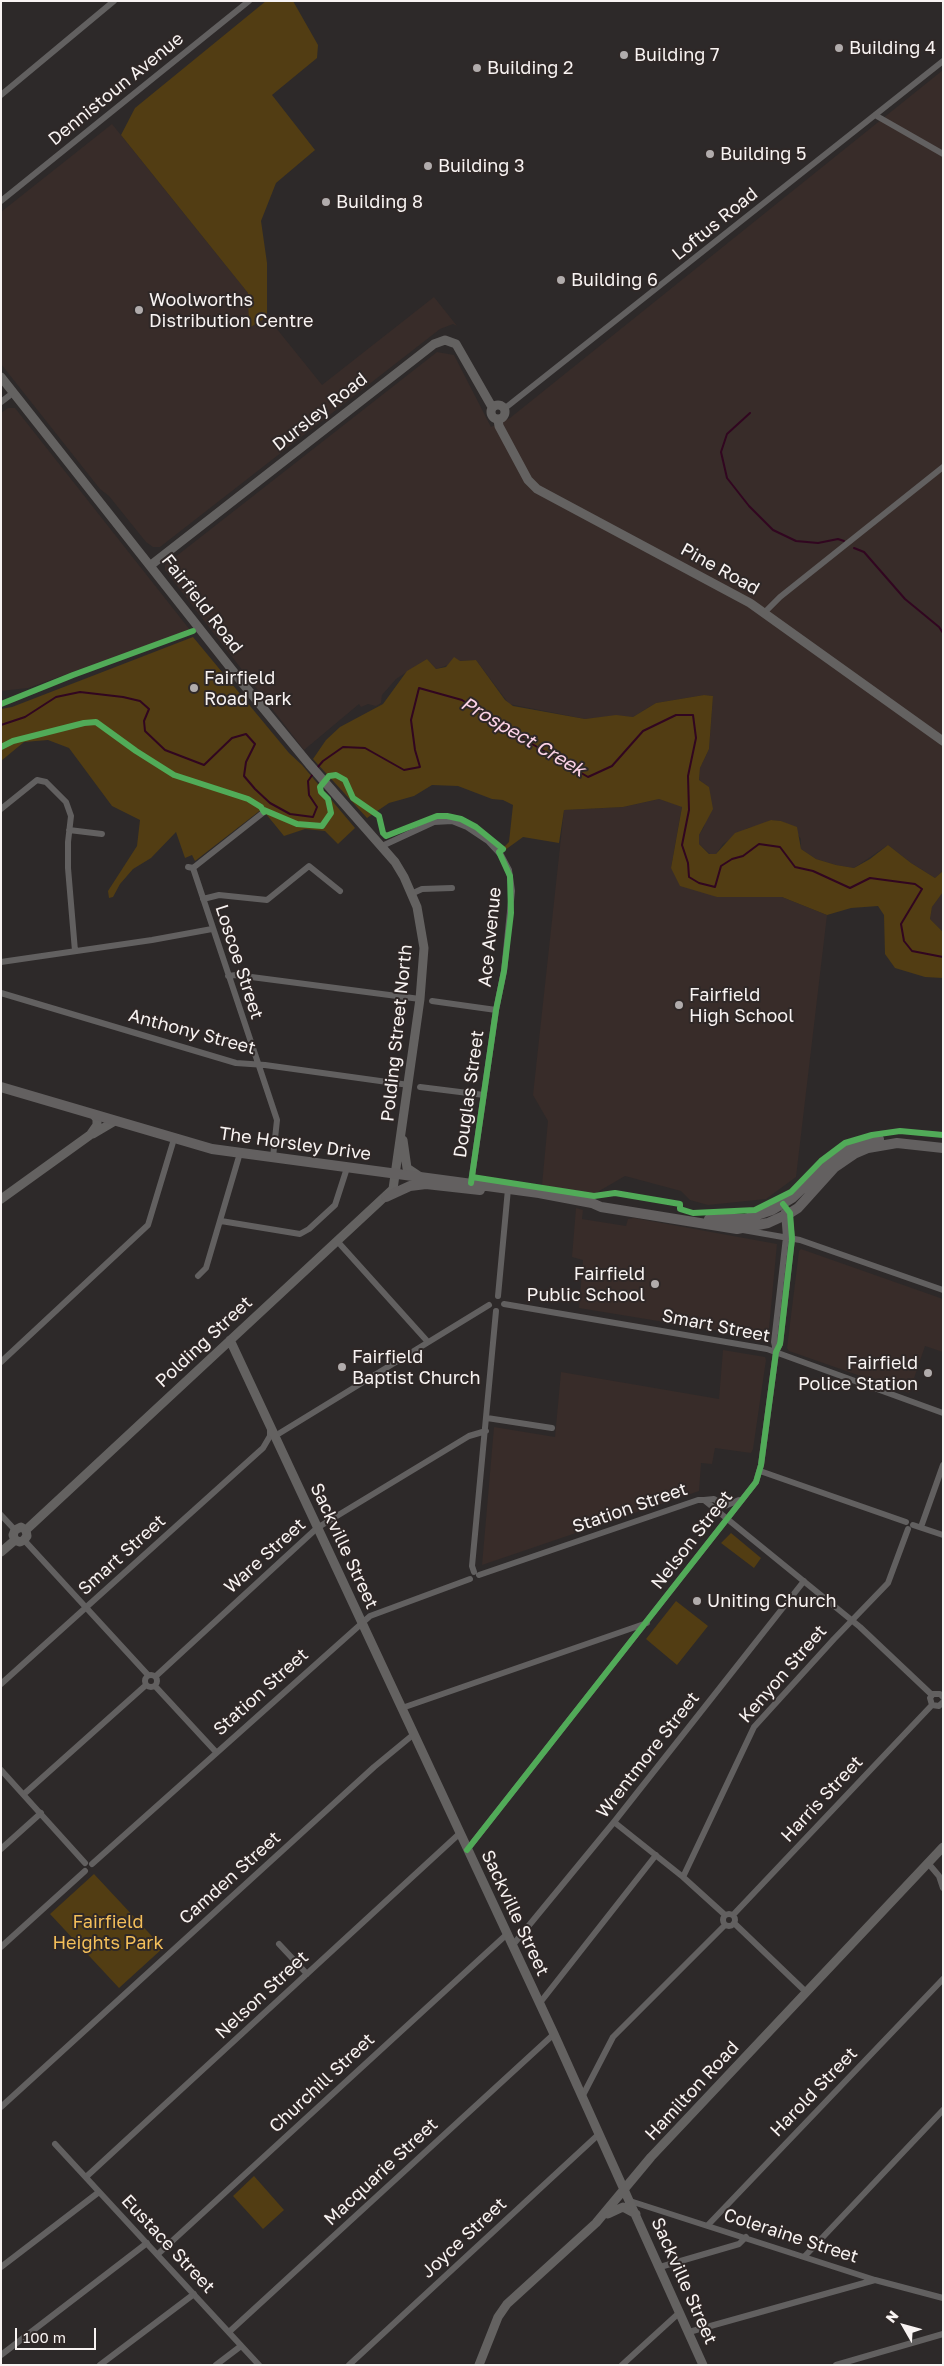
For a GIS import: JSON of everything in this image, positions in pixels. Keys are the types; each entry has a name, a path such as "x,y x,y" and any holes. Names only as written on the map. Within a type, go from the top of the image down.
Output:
{"main road":[{"name":"Dursley Road","path":"151,565 434,344 445,340 456,344 492,407"},
{"name":"Fairfield Road","path":"1,376 309,764 382,846"},
{"path":"499,405 504,409 504,416 498,420 491,416 492,407 499,405"},
{"name":"Pine Road","path":"498,420 499,426 528,480 537,489 765,612 943,741"},
{"name":"Polding Street North","path":"382,846 395,862 412,894 420,918 424,958 397,1174"},
{"name":"The Horsley Drive","path":"1,1087 206,1148 508,1188 737,1229 758,1226 798,1208 835,1167 861,1151 882,1144 897,1143 943,1148"},
{"path":"3,1195 90,1135 98,1124 94,1115"},
{"path":"90,1135 98,1133 115,1121"},
{"path":"402,1136 407,1168 420,1176"},
{"name":"The Horsley Drive","path":"592,1202 603,1201 722,1220 755,1216 783,1204 839,1154 862,1142 899,1137 943,1141"},
{"name":"Polding Street","path":"26,1530 386,1197 393,1189 397,1174"},
{"path":"386,1197 410,1186 426,1184 480,1190 490,1186"},
{"name":"Sackville Street","path":"230,1340 554,2034 704,2365"},
{"path":"1,1552 27,1536 26,1530 20,1528 15,1530 13,1535 20,1540"},
{"name":"Hamilton Road","path":"479,2365 502,2310 596,2223 651,2157 943,1847"},
{"path":"596,2223 607,2214 620,2208 628,2208 636,2214"}],"street":[{"path":"1,95 114,1"},
{"name":"Dennistoun Avenue","path":"1,201 250,1"},
{"name":"Loftus Road","path":"504,409 943,61"},
{"path":"875,115 943,154"},
{"path":"1,402 14,392"},
{"path":"765,612 780,597 943,467"},
{"path":"1,809 37,780 46,782 66,802 72,816 68,868 75,951"},
{"name":"Loscoe Street","path":"264,812 190,867 203,899 277,1120 273,1157"},
{"name":"Ace Avenue","path":"382,846 427,825 446,820 458,822 476,832 499,852 509,870 512,891 504,971 496,1010"},
{"path":"70,830 102,834"},
{"path":"203,899 219,895 267,900 309,866 340,891"},
{"path":"412,894 422,889 452,888"},
{"path":"1,962 212,929"},
{"path":"228,976 236,975 420,999"},
{"name":"Anthony Street","path":"1,993 236,1063 409,1085"},
{"path":"432,1001 496,1010"},
{"name":"Douglas Street","path":"471,1183 496,1010"},
{"path":"420,1086 484,1095"},
{"path":"1,1362 148,1225 174,1139"},
{"path":"198,1276 206,1268 240,1153"},
{"path":"221,1221 300,1234 309,1230 334,1205 346,1168"},
{"path":"498,1296 508,1188"},
{"path":"783,1204 787,1214"},
{"name":"Nelson Street","path":"467,1850 756,1482 760,1471 776,1352 774,1342 789,1238 787,1214"},
{"path":"737,1229 789,1238 943,1290"},
{"path":"338,1242 428,1342"},
{"path":"496,1312 503,1308 504,1304 503,1300 498,1296"},
{"path":"275,1436 489,1305 492,1299 498,1296"},
{"name":"Smart Street","path":"504,1304 767,1349 943,1413"},
{"path":"474,1575 472,1566 496,1312 489,1305"},
{"path":"487,1418 552,1428"},
{"path":"263,1448 270,1436 270,1424"},
{"name":"Ware Street","path":"156,1676 317,1528 469,1436 486,1431"},
{"path":"263,1448 274,1445 283,1452"},
{"name":"Smart Street","path":"1,1684 263,1448"},
{"path":"922,1527 943,1465"},
{"path":"760,1471 909,1525 922,1527 943,1535"},
{"path":"704,1500 714,1499 722,1505 729,1506 745,1497"},
{"name":"Station Street","path":"92,1864 370,1616 474,1575 691,1502 704,1500 727,1521 851,1621 932,1695"},
{"path":"1,1515 15,1530"},
{"name":"Kenyon Street","path":"683,1878 754,1727 888,1583 909,1525"},
{"path":"20,1540 148,1675 156,1676 157,1682 155,1686"},
{"name":"Wrentmore Street","path":"512,1946 614,1822 804,1582"},
{"path":"402,1708 647,1623"},
{"path":"146,1685 144,1681 148,1675"},
{"path":"24,1794 146,1685 155,1686 216,1752"},
{"path":"937,1693 942,1700 932,1704 930,1701 932,1695 937,1693"},
{"name":"Harris Street","path":"733,1915 932,1704"},
{"name":"Camden Street","path":"1,2107 374,1768 414,1734"},
{"path":"1,1770 85,1863 89,1862 92,1864 92,1870 85,1870 1,1947"},
{"path":"1,1849 41,1814"},
{"path":"614,1822 656,1855 725,1915 733,1915 734,1923 806,1992"},
{"name":"Nelson Street","path":"86,2177 459,1834"},
{"path":"539,2004 656,1855"},
{"path":"85,1863 83,1866 85,1870"},
{"path":"928,1863 939,1876 943,1888"},
{"path":"725,1915 723,1919 725,1925"},
{"path":"725,1925 731,1926 734,1923"},
{"path":"582,2097 613,2037 725,1925"},
{"name":"Churchill Street","path":"158,2254 506,1934"},
{"path":"278,1944 307,1974"},
{"name":"Harold Street","path":"708,2225 943,1979"},
{"name":"Macquarie Street","path":"230,2332 554,2034"},
{"path":"805,2256 943,2110"},
{"name":"Joyce Street","path":"348,2365 599,2134"},
{"name":"Eustace Street","path":"55,2144 259,2365"},
{"path":"2,2266 99,2192"},
{"name":"Coleraine Street","path":"630,2201 875,2280 943,2298"},
{"path":"660,2267 739,2244 746,2237"},
{"path":"1,2355 147,2243"},
{"path":"689,2332 875,2280"},
{"path":"100,2365 194,2294"},
{"path":"622,2365 680,2312"},
{"path":"836,2365 943,2334"},
{"path":"216,2365 241,2346"}],"shaded area":[{"path":"943,70 943,871 935,878 911,863 888,845 854,868 836,865 816,859 801,849 801,839 791,826 781,821 771,820 748,828 723,844 716,854 710,854 699,844 699,835 704,827 709,787 699,780 700,768 709,749 713,696 704,695 656,703 633,717 616,716 585,719 509,704 476,660 460,661 436,669 427,659 396,679 382,695 381,703 376,706 368,704 361,707 359,704 304,750 165,570 165,565 437,352 454,355 491,427 510,418"},
{"path":"112,124 322,385 434,297 457,326 453,324 440,329 160,547 153,547 146,542 109,496 100,489 1,364 1,212"},
{"path":"8,408 15,408 190,630 28,688 1,691 1,413"},
{"name":"Fairfield High School","path":"659,799 682,806 671,868 717,897 782,897 827,915 796,1177 766,1199 708,1205 690,1200 681,1191 625,1176 594,1194 542,1185 548,1121 533,1095 564,810 623,807"},
{"path":"943,892 943,932 930,919 932,907"},
{"name":"Fairfield Public School","path":"576,1208 583,1210 582,1219 626,1226 628,1219 634,1218 777,1244 768,1339 579,1308 583,1260 572,1257"},
{"path":"801,1249 943,1299 943,1352 925,1346 909,1393 789,1351 787,1348 799,1251"},
{"path":"723,1350 765,1357 766,1360 751,1453 715,1448 712,1464 701,1463 699,1491 482,1565 494,1427 555,1437 561,1372 719,1399"}],"green space":[{"path":"266,1 293,1 318,45 317,58 272,95 315,150 276,183 261,221 267,263 267,317 249,328 248,293 121,135 135,108"},
{"name":"Fairfield Road Park","path":"193,637 289,753 302,765 355,828 338,844 325,831 305,829 284,836 262,809 195,861 192,855 185,858 176,832 151,858 133,869 120,884 113,897 109,898 108,891 137,846 140,820 112,806 69,748 48,740 24,742 1,761 1,709 12,707"},
{"path":"454,657 460,661 476,660 505,700 513,706 585,719 616,715 633,717 656,703 704,695 713,696 709,749 700,768 699,780 709,787 713,809 699,835 699,844 709,854 716,854 735,833 771,820 781,821 797,827 801,849 816,859 854,868 870,859 888,845 911,863 935,878 943,871 943,892 932,907 930,919 943,932 943,978 925,977 895,968 885,954 884,915 878,906 851,908 827,915 782,897 717,897 680,886 671,868 682,807 659,799 623,807 564,810 559,843 523,837 505,850 504,847 509,842 513,805 458,786 432,785 414,796 389,803 367,818 313,759 326,740 340,727 383,704 407,671 427,659 436,669 446,667"},
{"path":"731,1533 761,1558 754,1568 721,1543"},
{"path":"676,1601 708,1626 677,1665 646,1639"},
{"name":"Fairfield Heights Park","path":"94,1874 163,1948 119,1988 50,1914"},
{"path":"254,2176 284,2210 263,2229 233,2196"}],"waterway":[{"path":"750,413 727,434 721,452 727,478 749,506 773,530 796,541 818,543 838,539 844,541"},
{"path":"854,548 864,552 905,599 939,627 943,633"},
{"name":"Prospect Creek","path":"317,768 323,761 343,747 365,748 404,770 420,767 415,750 411,720 419,688 462,700 495,722 588,777 612,766 643,731 676,715 693,715 696,738 688,776 689,810 682,845 688,863 689,877 699,883 715,887 721,866 732,859 743,856 759,844 780,847 795,867 813,871 850,888 870,878 915,884 922,889 901,924 904,941 912,951 943,957"},
{"name":"Prospect Creek","path":"1,725 25,717 56,697 80,692 123,697 140,701 149,709 144,721 145,731 165,750 204,765 232,738 246,734 255,744 246,762 244,776 270,803 290,814 313,817 317,807 309,795 308,781 313,774"}],"cycle path":[{"path":"1,704 73,675 193,631"},
{"path":"1,747 13,741 84,723 96,722 136,751 174,775 248,799 261,807 264,812"},
{"path":"264,810 297,824 322,826 331,813 328,799 321,792 320,787 329,776 336,775 345,780 353,798 379,816 383,833 386,836 437,816 447,816 461,819 476,827 503,849 499,852 510,876 511,913 504,971 496,1010 471,1183"},
{"path":"472,1177 594,1196 615,1193 680,1204 680,1209 693,1213 755,1210 791,1192 821,1161 845,1143 872,1135 900,1131 943,1135"},
{"path":"467,1850 756,1482 761,1465 776,1352 780,1344 792,1239 790,1213 783,1204"}],"place":[{"name":"Building 4","path":"839,48"},
{"name":"Building 7","path":"624,55"},
{"name":"Building 2","path":"477,68"},
{"name":"Building 5","path":"710,154"},
{"name":"Building 3","path":"428,166"},
{"name":"Building 8","path":"326,202"},
{"name":"Building 6","path":"561,280"},
{"name":"Woolworths Distribution Centre","path":"139,310"},
{"name":"Fairfield Road Park","path":"194,688"},
{"name":"Fairfield High School","path":"679,1005"},
{"name":"Fairfield Public School","path":"655,1284"},
{"name":"Fairfield Baptist Church","path":"342,1367"},
{"name":"Fairfield Police Station","path":"928,1373"},
{"name":"Uniting Church","path":"697,1601"}]}
